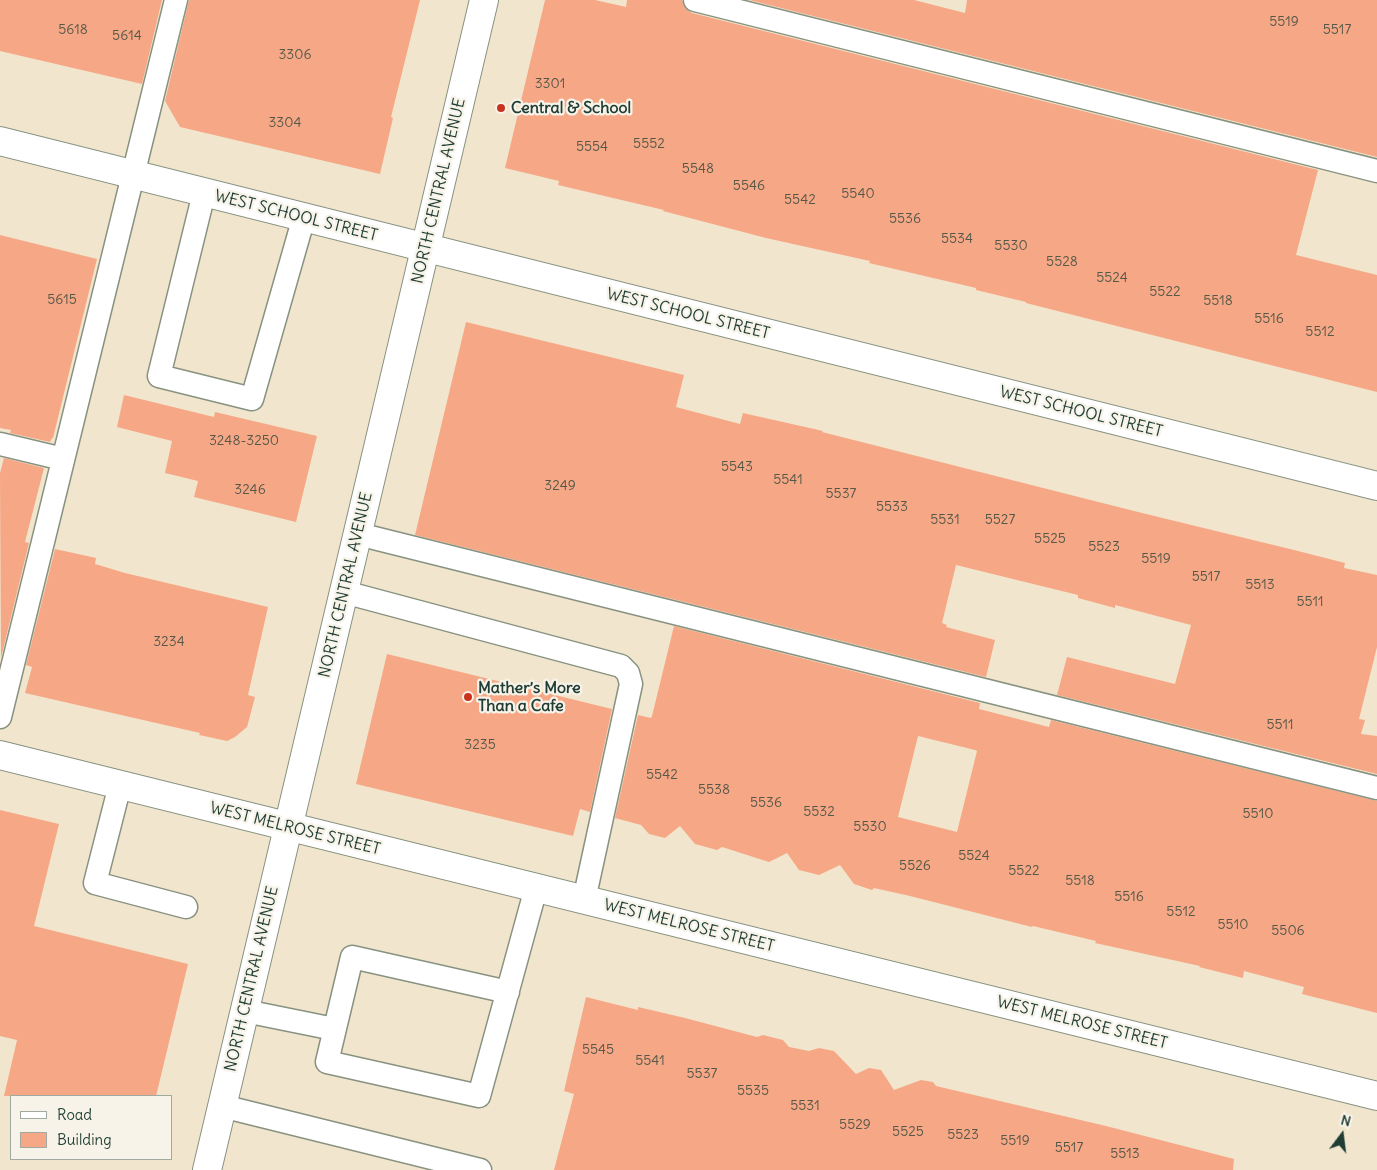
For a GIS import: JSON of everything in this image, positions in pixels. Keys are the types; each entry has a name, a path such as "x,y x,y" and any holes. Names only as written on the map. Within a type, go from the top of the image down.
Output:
{"street":[{"name":"NORTH CENTRAL AVENUE","path":"207,1170 484,0"},
{"name":"WEST SCHOOL STREET","path":"0,141 1377,486"},
{"name":"WEST MELROSE STREET","path":"0,755 1377,1096"}],"lane":[{"path":"0,716 176,0"},
{"path":"695,0 1377,171"},
{"path":"204,193 158,376 252,399 304,218"},
{"path":"0,444 63,459"},
{"path":"358,534 1377,788"},
{"path":"344,592 621,666 628,673 631,684 584,900"},
{"path":"120,785 95,883 186,907"},
{"path":"508,992 352,957 327,1062 479,1096 508,992 536,888"},
{"path":"245,1011 334,1029"},
{"path":"222,1106 480,1170"}],"building":[{"path":"0,0 162,0 142,84 0,51"},
{"path":"189,0 420,0 391,117 393,118 380,174 180,127 165,101"},
{"path":"545,0 595,0 626,7 627,0 682,0 686,9 692,13 1318,170 1296,255 1377,275 1377,392 1026,303 976,290 976,288 869,263 870,261 766,238 664,210 558,185 559,181 505,168"},
{"path":"749,0 914,0 965,13 967,0 1377,0 1377,157"},
{"path":"0,235 97,259 53,438 50,442 10,433 11,430 0,428"},
{"path":"466,322 684,375 676,407 740,424 743,413 823,431 1345,563 1344,568 1377,575 1377,647 1359,719 1365,720 1361,734 1377,736 1377,774 1057,695 1067,657 1175,684 1191,625 1115,605 1115,608 1078,598 1078,595 956,565 942,623 947,625 946,627 995,640 986,677 415,535"},
{"path":"124,395 214,417 215,412 317,436 296,522 194,497 198,481 165,473 172,441 117,427"},
{"path":"4,458 44,468 25,542 29,543 1,658 0,473"},
{"path":"55,549 96,558 95,564 125,573 268,607 248,695 255,697 247,727 227,741 199,735 200,733 25,693 32,667 26,665"},
{"path":"674,626 980,703 979,709 1049,727 1051,720 1377,801 1377,1013 1302,994 1304,987 1244,971 1243,978 910,896 874,888 872,890 854,884 840,865 819,875 799,870 787,853 769,862 722,847 717,850 695,844 680,826 665,838 649,834 641,825 615,818 638,715 651,718","holes":["918,736 977,751 957,832 898,817"]},
{"path":"387,654 612,709 590,812 580,809 573,836 356,784"},
{"path":"0,810 59,824 34,926 188,964 156,1095 4,1096 17,1040 0,1036"},
{"path":"586,997 638,1010 638,1007 757,1037 763,1035 783,1040 789,1047 809,1051 819,1048 834,1051 856,1074 869,1068 881,1070 894,1090 921,1080 933,1082 936,1086 1106,1126 1234,1159 1233,1170 554,1170 574,1094 564,1091"}],"place":[{"name":"Central & School","path":"501,108"},
{"name":"Mather’s More Than a Cafe","path":"468,697"}]}
